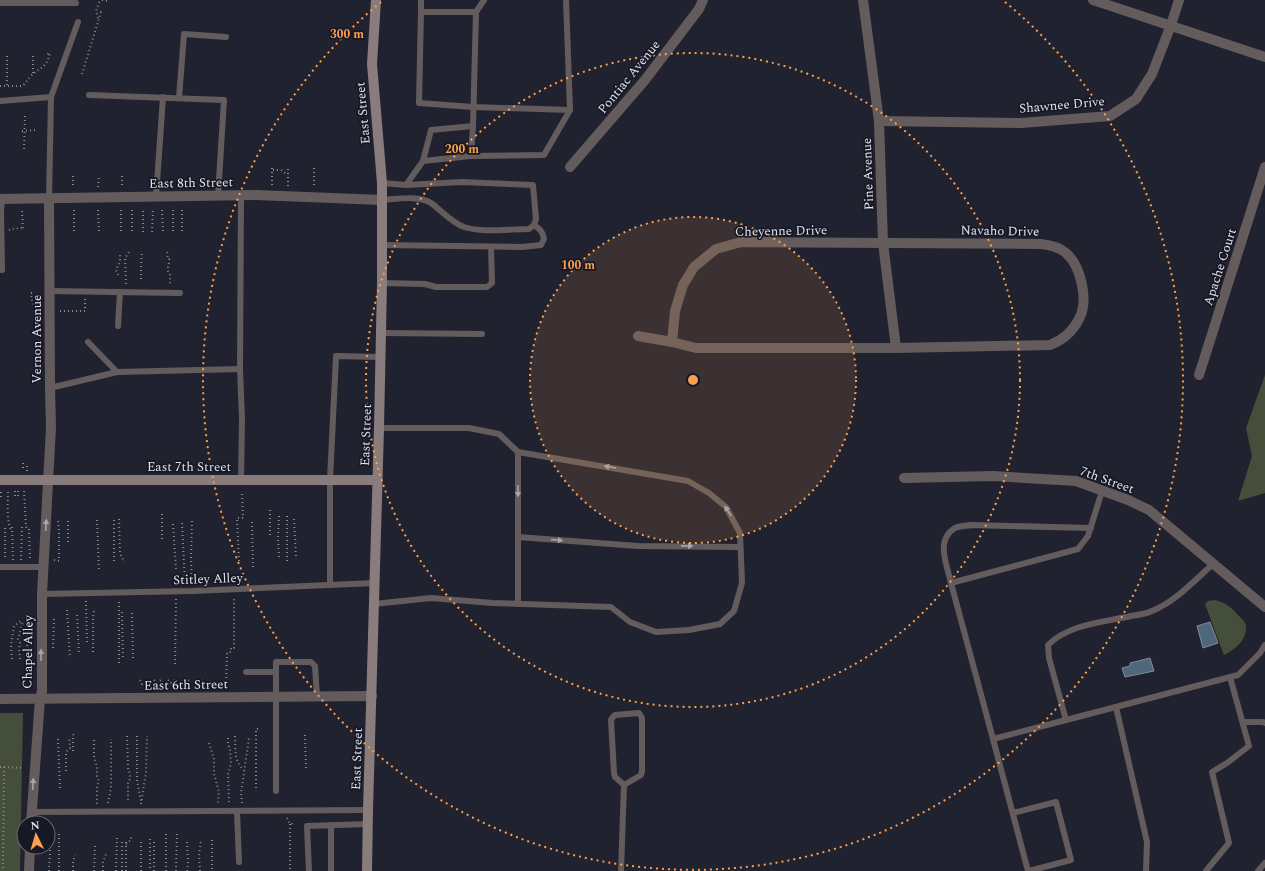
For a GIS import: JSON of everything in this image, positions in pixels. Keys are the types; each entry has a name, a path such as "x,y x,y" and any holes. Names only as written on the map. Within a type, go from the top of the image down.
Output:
{"main road":[{"name":"East Street","path":"367,871 382,283 382,183 372,64 376,0"},
{"name":"East 7th Street","path":"0,480 242,485 330,480 377,480"}],"street":[{"name":"Pontiac Avenue","path":"570,167 645,80 699,10 703,0"},
{"name":"Pine Avenue","path":"863,0 878,121 884,243 896,348"},
{"path":"1093,0 1265,57"},
{"name":"Shawnee Drive","path":"878,121 1021,123 1110,116 1136,99 1152,74 1179,0"},
{"name":"Apache Court","path":"1200,375 1265,167"},
{"name":"East 8th Street","path":"1,199 241,196 382,200"},
{"name":"Vernon Avenue","path":"48,480 51,427 49,198"},
{"name":"Cheyenne Drive","path":"672,342 675,311 683,285 694,267 716,249 741,242 884,243"},
{"name":"Navaho Drive","path":"884,243 1041,244 1054,246 1066,253 1075,264 1081,277 1084,301 1080,318 1068,334 1060,341 1050,345 896,348"},
{"path":"638,336 696,348 896,348"},
{"name":"7th Street","path":"904,478 993,476 1076,480 1128,500 1148,510 1265,607"},
{"name":"Chapel Alley","path":"31,812 40,699 42,691 42,594 48,480"},
{"name":"East 6th Street","path":"0,699 372,696"},
{"path":"29,871 30,855"}],"lane":[{"path":"421,0 419,103 473,107 570,110"},
{"path":"471,156 476,12 484,0"},
{"path":"422,161 471,156 544,155 570,110 566,0"},
{"path":"0,3 76,3"},
{"path":"421,12 476,12"},
{"path":"49,198 51,97 78,22"},
{"path":"179,98 184,34 226,37"},
{"path":"89,95 224,100 218,196"},
{"path":"0,101 51,97"},
{"path":"156,197 163,98"},
{"path":"406,184 422,161 432,130 473,126"},
{"path":"382,183 406,184 462,182 533,184 536,219 534,225 529,229 483,230 464,227 453,222 430,202 418,198 382,200"},
{"path":"241,196 240,369 242,485"},
{"path":"1,199 2,270"},
{"path":"382,245 522,247 541,245 544,235 541,230 534,225"},
{"path":"382,283 425,284 436,287 487,287 492,283 491,247"},
{"path":"50,291 180,293"},
{"path":"118,326 123,292"},
{"path":"381,333 482,334"},
{"path":"88,342 117,372"},
{"path":"330,585 330,480 336,356 381,357"},
{"path":"50,388 117,372 240,369"},
{"path":"374,604 431,598 518,604 611,607 630,622 656,632 689,630 720,624 734,611 742,583 740,533 726,507 709,493 688,481 518,452 499,434 469,428 379,428"},
{"path":"518,452 518,604"},
{"path":"951,583 1078,549 1088,536 1102,491"},
{"path":"1013,813 1056,802 1071,860 1028,871 943,548 947,534 956,527 970,525 1091,528"},
{"path":"518,537 638,546 740,547"},
{"path":"3,567 30,567 44,563"},
{"path":"1066,720 1049,658 1048,645 1055,638 1079,627 1151,612 1169,602 1187,588 1212,564"},
{"name":"Stitley Alley","path":"42,594 193,591 375,583"},
{"path":"993,739 1238,675 1260,653 1265,645"},
{"path":"276,792 276,662 311,662 315,666 317,696"},
{"path":"246,672 276,672"},
{"path":"1206,871 1229,843 1212,772 1227,763 1249,746 1230,677"},
{"path":"1116,707 1147,842 1146,871"},
{"path":"621,871 624,785 614,773 611,720 612,717 616,715 639,713 642,718 642,771 641,775 624,785"},
{"path":"1243,722 1265,723"},
{"path":"31,812 368,810"},
{"path":"238,862 240,811"},
{"path":"309,871 307,826 368,824"},
{"path":"331,825 332,871"},
{"path":"1258,871 1265,863"}],"path":[{"path":"99,19 96,11 101,0 106,1"},
{"path":"82,74 101,12 103,13"},
{"path":"0,86 22,86 33,74 48,63 50,54 47,54"},
{"path":"7,56 7,86"},
{"path":"33,56 33,74"},
{"path":"24,149 23,130 25,115"},
{"path":"23,130 36,130"},
{"path":"288,168 288,187"},
{"path":"314,168 314,187"},
{"path":"272,187 272,169 282,170 285,173 288,172"},
{"path":"73,176 73,188"},
{"path":"98,188 99,176"},
{"path":"122,176 122,188"},
{"path":"74,210 74,232"},
{"path":"98,210 99,232"},
{"path":"121,210 121,232"},
{"path":"132,210 132,232"},
{"path":"143,210 143,232"},
{"path":"152,232 153,210"},
{"path":"162,210 163,232"},
{"path":"173,210 173,232"},
{"path":"182,210 182,232"},
{"path":"1,235 11,229 23,229 22,211"},
{"path":"123,292 125,258 129,252"},
{"path":"141,279 142,252"},
{"path":"167,252 168,259 170,259 170,264 167,269 170,274 170,293"},
{"path":"118,275 116,270 120,262 120,253"},
{"path":"31,293 31,298 34,302 37,313 50,311 85,311 85,292"},
{"path":"23,463 23,472"},
{"path":"27,463 27,472"},
{"path":"239,561 237,518 243,518 242,485"},
{"path":"16,491 17,499"},
{"path":"24,491 26,528 29,530 30,567"},
{"path":"1,492 1,499"},
{"path":"8,492 9,520 10,528 12,529 13,567"},
{"path":"270,508 270,535"},
{"path":"162,514 162,540"},
{"path":"279,516 279,557"},
{"path":"287,516 288,561"},
{"path":"68,518 68,542"},
{"path":"294,518 296,557"},
{"path":"44,563 59,561 58,520"},
{"path":"97,520 99,571"},
{"path":"114,520 114,561"},
{"path":"119,520 120,553 124,562"},
{"path":"192,521 191,558 193,591"},
{"path":"252,522 252,570"},
{"path":"182,523 186,591"},
{"path":"173,524 176,569"},
{"path":"21,567 22,527"},
{"path":"3,567 4,528"},
{"path":"226,686 227,654 228,652 231,652 231,648 234,648 234,589"},
{"path":"175,664 176,591"},
{"path":"118,592 118,663"},
{"path":"86,593 86,644"},
{"path":"67,610 70,658"},
{"path":"93,652 94,610"},
{"path":"122,612 123,659"},
{"path":"132,613 133,659"},
{"path":"77,615 79,654"},
{"path":"52,653 54,644 54,618"},
{"path":"12,659 11,646 14,626 22,621 18,639 20,646 20,659"},
{"path":"28,621 28,658"},
{"path":"140,680 142,685 147,680"},
{"path":"154,680 157,684 161,680"},
{"path":"168,680 171,684 175,680"},
{"path":"182,680 185,684 189,680"},
{"path":"196,680 199,684 203,680"},
{"path":"256,788 256,729 258,729"},
{"path":"73,751 74,734"},
{"path":"306,735 306,768"},
{"path":"128,736 128,770 130,773 128,782 128,812"},
{"path":"137,736 137,781 142,811"},
{"path":"141,801 146,772 147,736"},
{"path":"235,736 235,754 238,765 245,770"},
{"path":"66,771 66,752 70,748 69,737"},
{"path":"58,738 60,789"},
{"path":"109,812 108,808 111,788 111,738"},
{"path":"228,738 231,764 228,774 229,811"},
{"path":"240,811 241,793 249,738"},
{"path":"94,740 94,757 99,781 97,786 98,812"},
{"path":"209,743 214,759 214,774 219,792 217,811"},
{"path":"0,767 24,768"},
{"path":"3,871 4,767"},
{"path":"290,824 290,871"},
{"path":"166,832 166,871"},
{"path":"176,871 177,832"},
{"path":"58,871 59,833"},
{"path":"116,871 117,835"},
{"path":"126,844 131,840 131,835"},
{"path":"122,839 122,871"},
{"path":"126,839 126,871"},
{"path":"141,839 141,871"},
{"path":"150,839 150,871"},
{"path":"154,840 154,871"},
{"path":"187,840 187,871"},
{"path":"200,871 199,855 201,840"},
{"path":"212,840 212,871"},
{"path":"94,871 95,844"},
{"path":"103,871 103,862 106,854"},
{"path":"49,871 50,855"},
{"path":"73,871 75,855"}],"green space":[{"path":"1265,375 1265,493 1238,501 1252,456 1246,428"},
{"path":"1214,600 1224,603 1232,609 1244,621 1246,627 1246,632 1241,642 1233,650 1224,655 1205,604 1208,601"},
{"path":"0,713 23,713 21,815 16,815 16,855 20,855 20,871 0,871"}],"water":[{"path":"1210,622 1218,643 1203,648 1197,626"},
{"path":"1150,658 1154,671 1125,677 1122,668 1130,666 1130,663"}]}
